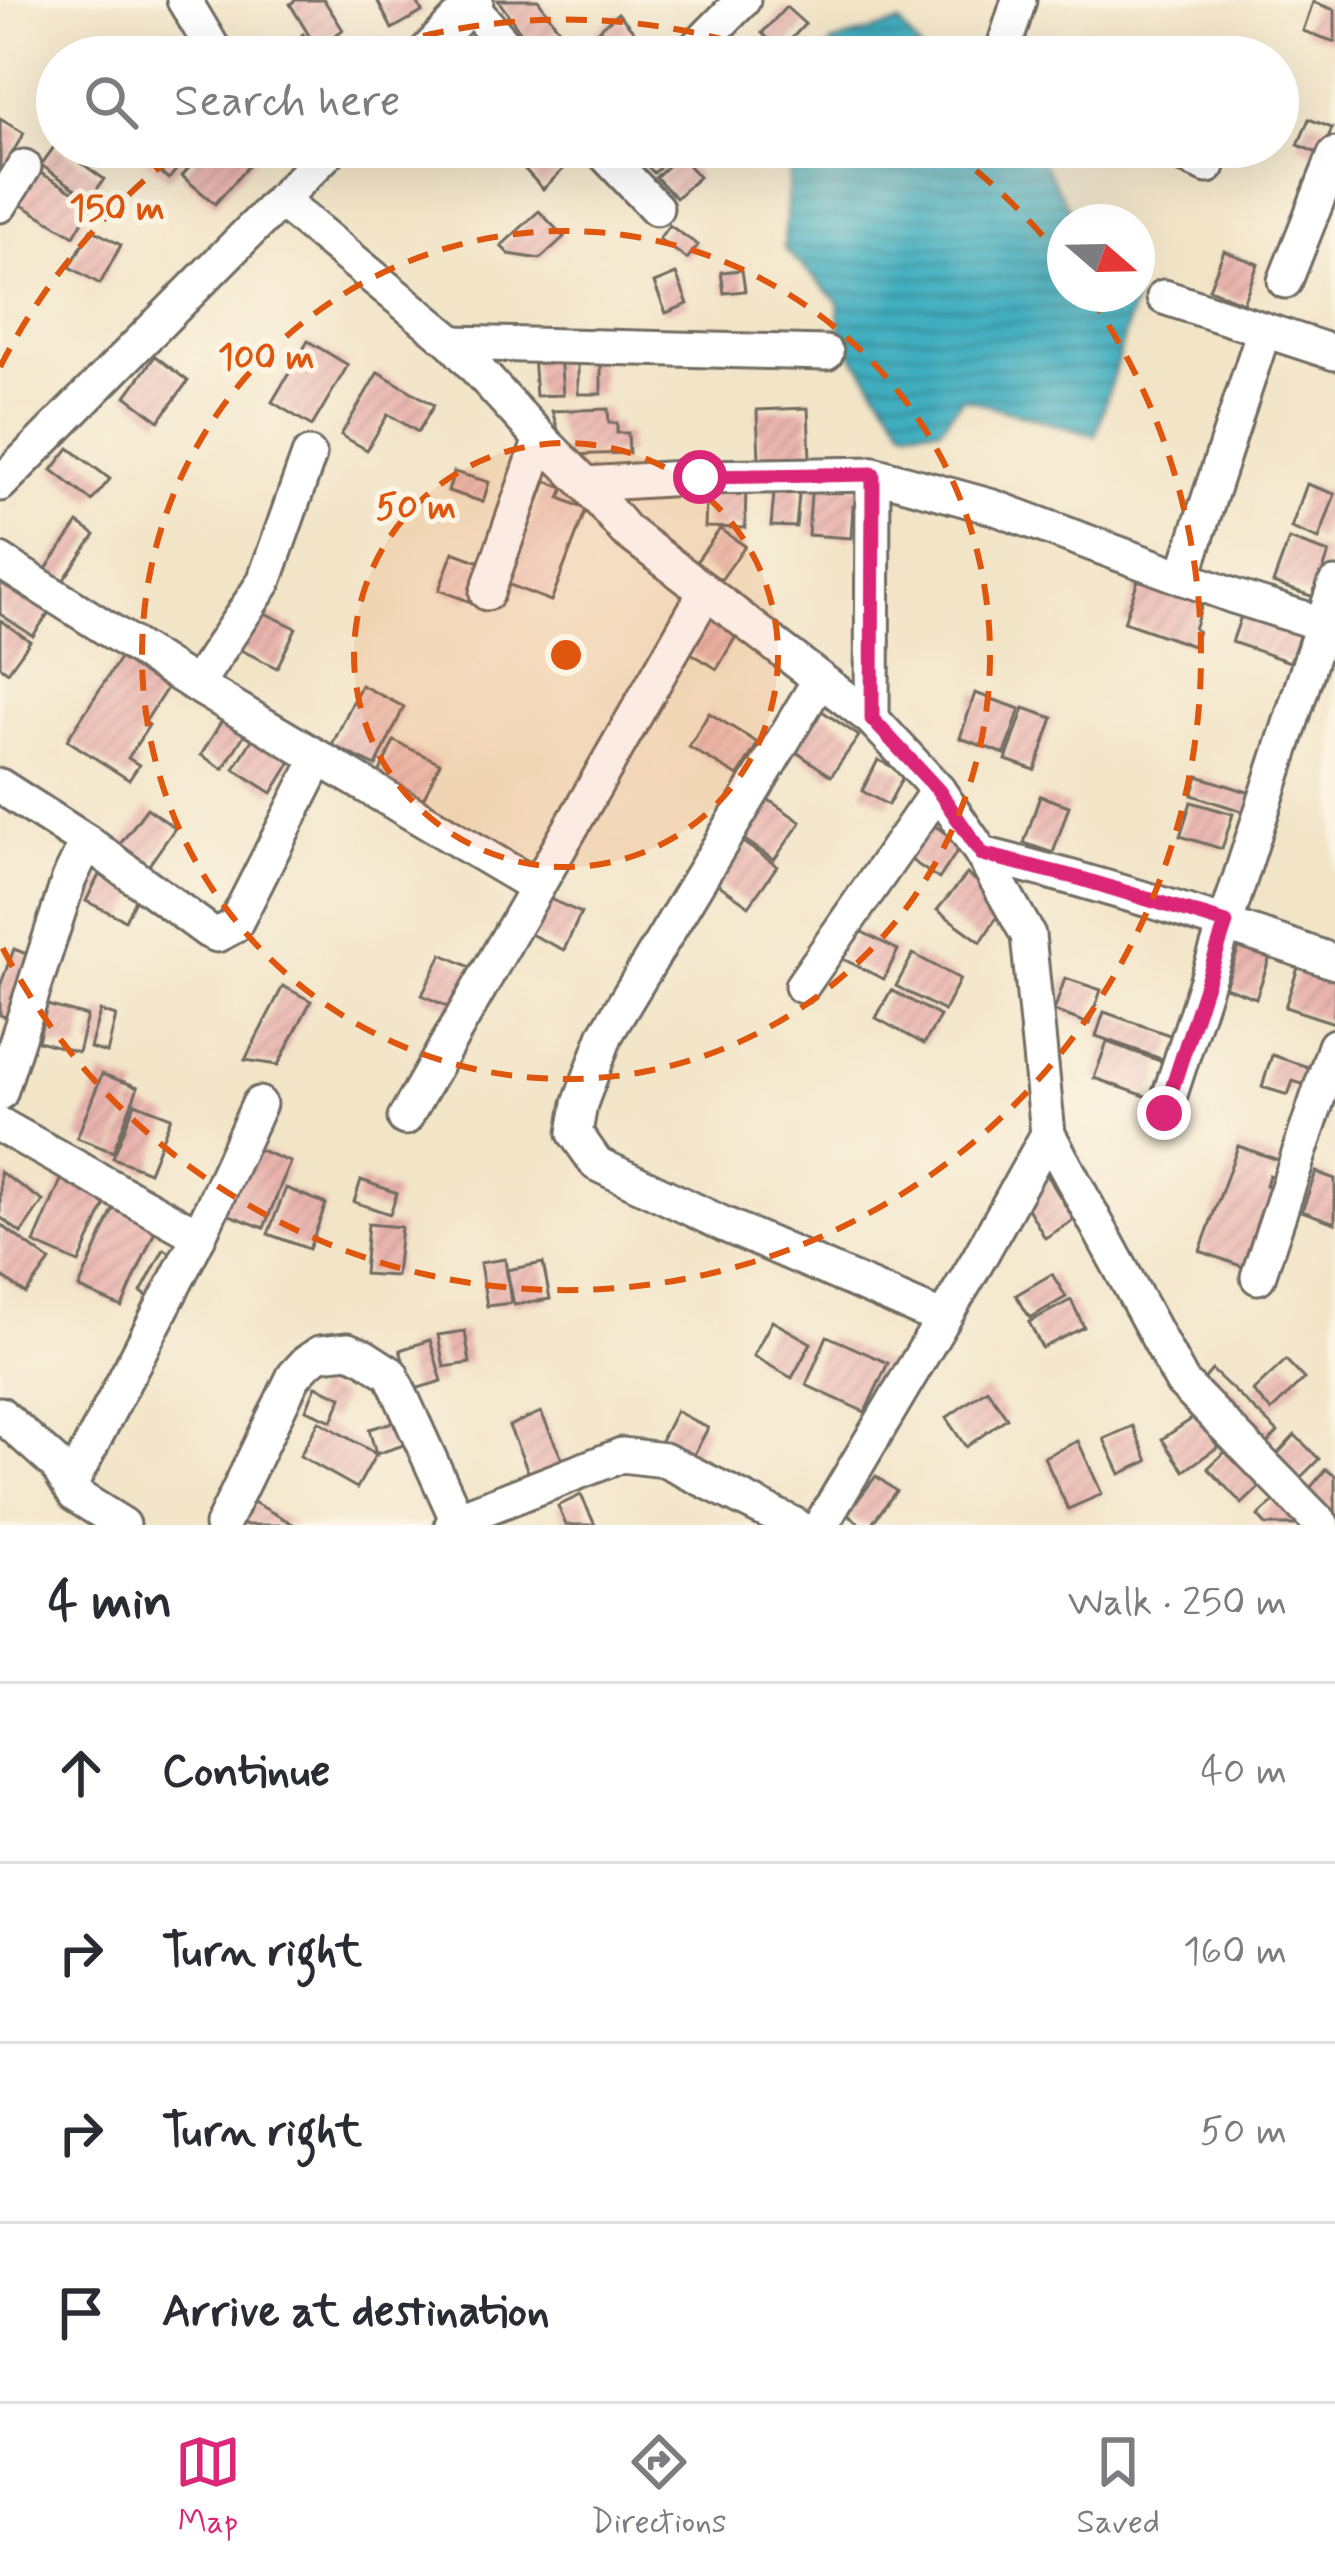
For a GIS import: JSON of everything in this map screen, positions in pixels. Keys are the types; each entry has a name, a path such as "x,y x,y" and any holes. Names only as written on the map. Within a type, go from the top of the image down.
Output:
{"street":[{"path":"184,0 205,36"},
{"path":"708,36 743,0"},
{"path":"1007,36 1018,0"},
{"path":"440,36 471,2 498,36"},
{"path":"1285,281 1335,155"},
{"path":"0,205 24,167"},
{"path":"305,168 309,172"},
{"path":"0,484 313,168"},
{"path":"618,168 656,208"},
{"path":"280,201 453,343 625,530 872,719 938,790 982,854 1028,935 1048,1134 1181,1382 1322,1525"},
{"path":"1164,297 1335,353"},
{"path":"1183,578 1264,330"},
{"path":"453,343 826,353"},
{"path":"488,593 541,440"},
{"path":"196,685 264,582 309,455"},
{"path":"872,719 873,474"},
{"path":"586,484 873,474 993,507 1328,626"},
{"path":"0,561 196,685 537,887"},
{"path":"1164,1113 1328,626 1335,585"},
{"path":"405,1118 705,593"},
{"path":"819,681 606,1034 580,1104 575,1133 597,1164 943,1319"},
{"path":"0,786 217,935 234,926 319,758"},
{"path":"802,986 938,790"},
{"path":"0,1093 69,879 87,842"},
{"path":"982,854 1226,923 1335,962"},
{"path":"1258,1277 1335,1046"},
{"path":"70,1486 199,1237 260,1104"},
{"path":"0,1125 199,1237"},
{"path":"821,1525 1048,1134"},
{"path":"222,1525 294,1376 320,1353 348,1350 391,1374 455,1522 622,1455 664,1460 795,1525"},
{"path":"0,1414 56,1464 75,1495 123,1525"}],"water":[{"path":"899,23 909,36 855,36"},
{"path":"790,168 1046,168 1067,204 1047,204 1047,312 1131,312 1096,436 963,398 940,428 905,428 841,339 838,302 784,248"}],"building":[{"path":"324,0 343,30 333,36 309,36 290,4"},
{"path":"377,0 416,0 422,12 392,29"},
{"path":"498,0 538,0 560,31 553,36 523,36"},
{"path":"1313,2 1335,10 1335,42 1303,31"},
{"path":"786,7 805,24 794,36 762,33"},
{"path":"618,13 638,36 592,36"},
{"path":"0,119 24,133 0,174"},
{"path":"1309,119 1332,128 1322,155 1299,143"},
{"path":"45,168 89,168 104,179 90,199"},
{"path":"155,168 178,168 169,179"},
{"path":"189,168 246,168 215,204 182,176"},
{"path":"524,168 565,168 543,189"},
{"path":"665,168 691,168 699,177 676,198 656,177"},
{"path":"39,172 93,203 74,236 20,204"},
{"path":"539,211 564,237 540,259 509,254 501,246"},
{"path":"669,225 698,245 687,259 659,239"},
{"path":"91,229 121,245 100,284 70,267"},
{"path":"1224,251 1258,264 1243,303 1209,289"},
{"path":"742,270 745,291 724,293 721,272"},
{"path":"676,274 688,304 666,313 654,283"},
{"path":"308,341 348,365 312,426 272,402"},
{"path":"560,354 563,395 536,396 533,356"},
{"path":"155,356 188,381 159,421 126,396"},
{"path":"578,361 601,361 601,394 578,394"},
{"path":"378,372 434,405 418,432 388,414 367,450 341,435"},
{"path":"808,408 810,459 759,461 757,410"},
{"path":"608,409 609,423 617,423 617,433 628,433 629,453 566,455 552,411"},
{"path":"69,448 110,479 92,501 52,470"},
{"path":"454,472 489,482 483,502 448,491"},
{"path":"546,481 564,488 560,498 586,509 551,601 507,584"},
{"path":"812,481 861,485 859,507 853,506 851,538 808,535"},
{"path":"775,482 800,484 796,527 771,526"},
{"path":"707,483 746,484 745,528 705,527"},
{"path":"1307,484 1335,494 1319,539 1291,528"},
{"path":"78,523 95,535 60,585 43,573"},
{"path":"720,529 745,546 721,580 696,562"},
{"path":"1289,539 1329,553 1314,597 1273,583"},
{"path":"453,552 485,564 471,602 439,590"},
{"path":"1141,571 1206,593 1193,646 1124,622"},
{"path":"0,573 52,608 33,636 0,614"},
{"path":"1245,605 1303,625 1290,662 1232,642"},
{"path":"250,606 296,628 277,668 231,645"},
{"path":"711,614 739,631 717,669 689,652"},
{"path":"0,620 30,641 8,672 0,666"},
{"path":"120,658 167,688 128,758 139,765 129,780 67,740"},
{"path":"361,685 404,707 376,766 332,745"},
{"path":"975,693 1020,709 1005,754 960,738"},
{"path":"816,707 859,736 831,776 789,747"},
{"path":"1024,708 1053,718 1035,770 1006,760"},
{"path":"709,713 758,743 738,776 689,747"},
{"path":"226,714 249,727 223,769 201,755"},
{"path":"256,733 294,757 272,793 234,769"},
{"path":"394,741 440,763 420,806 374,784"},
{"path":"878,760 905,773 888,805 862,791"},
{"path":"1198,776 1254,794 1248,813 1192,795"},
{"path":"1040,796 1069,806 1053,853 1024,843"},
{"path":"766,798 801,822 774,860 739,836"},
{"path":"1191,802 1233,814 1222,849 1180,836"},
{"path":"147,808 175,828 147,868 118,847"},
{"path":"926,820 962,844 939,879 902,854"},
{"path":"737,838 777,866 749,906 709,878"},
{"path":"967,874 987,889 1000,912 981,942 937,910"},
{"path":"99,875 138,894 125,920 86,901"},
{"path":"543,896 581,913 564,950 526,932"},
{"path":"858,930 898,950 884,979 843,959"},
{"path":"1240,944 1271,954 1256,998 1225,987"},
{"path":"14,949 39,959 15,1021 0,1015 0,986"},
{"path":"442,954 479,971 460,1012 422,995"},
{"path":"913,954 960,979 944,1011 896,986"},
{"path":"1299,965 1335,977 1334,1023 1285,1007"},
{"path":"1065,978 1101,990 1089,1024 1054,1011"},
{"path":"283,986 311,1001 278,1065 245,1060"},
{"path":"891,990 940,1016 924,1044 876,1018"},
{"path":"47,1005 87,1016 78,1052 38,1041"},
{"path":"100,1011 116,1016 107,1053 90,1048"},
{"path":"1104,1012 1175,1037 1167,1061 1096,1036"},
{"path":"1107,1042 1163,1062 1151,1098 1094,1078"},
{"path":"1272,1055 1317,1070 1312,1087 1293,1081 1288,1095 1262,1087"},
{"path":"102,1074 138,1087 113,1152 77,1138"},
{"path":"135,1103 171,1117 149,1172 113,1158"},
{"path":"242,1143 290,1162 264,1228 216,1210"},
{"path":"1238,1146 1281,1161 1266,1185 1278,1189 1249,1269 1200,1251"},
{"path":"65,1171 111,1191 79,1263 34,1243"},
{"path":"0,1172 43,1201 21,1233 0,1217"},
{"path":"1316,1172 1335,1179 1335,1223 1302,1211"},
{"path":"1047,1175 1074,1220 1045,1238 1025,1203 1033,1185"},
{"path":"361,1180 397,1193 390,1214 354,1202"},
{"path":"286,1188 326,1204 309,1249 268,1234"},
{"path":"115,1205 158,1224 122,1307 79,1288"},
{"path":"0,1224 50,1261 26,1294 0,1275"},
{"path":"368,1224 401,1227 396,1276 364,1274"},
{"path":"164,1249 183,1260 159,1303 141,1292"},
{"path":"505,1259 511,1303 487,1306 480,1263"},
{"path":"543,1263 550,1299 514,1305 507,1270"},
{"path":"1052,1274 1066,1297 1030,1318 1016,1295"},
{"path":"1071,1300 1084,1327 1042,1348 1029,1322"},
{"path":"772,1321 811,1343 792,1378 753,1356"},
{"path":"465,1331 470,1363 444,1367 438,1335"},
{"path":"827,1336 888,1363 865,1412 806,1385"},
{"path":"430,1340 442,1381 412,1390 400,1350"},
{"path":"1286,1360 1304,1379 1271,1411 1253,1391"},
{"path":"1212,1370 1278,1432 1257,1454 1195,1390"},
{"path":"316,1386 342,1397 332,1421 306,1410"},
{"path":"987,1389 1007,1418 966,1447 946,1418"},
{"path":"676,1411 708,1428 689,1464 657,1448"},
{"path":"541,1412 566,1468 533,1483 509,1426"},
{"path":"1196,1416 1218,1447 1184,1471 1162,1439"},
{"path":"400,1420 407,1444 376,1454 369,1429"},
{"path":"319,1421 376,1454 357,1488 300,1456"},
{"path":"1133,1426 1148,1461 1120,1474 1104,1439"},
{"path":"1295,1435 1319,1459 1292,1486 1269,1463"},
{"path":"1078,1441 1102,1494 1068,1509 1044,1457"},
{"path":"1228,1449 1262,1485 1242,1504 1208,1468"},
{"path":"1326,1469 1335,1476 1335,1517 1301,1499"},
{"path":"876,1476 896,1491 871,1525 861,1525 847,1514"},
{"path":"1285,1492 1315,1525 1266,1525 1258,1516"},
{"path":"581,1495 595,1525 566,1525 558,1506"},
{"path":"246,1498 295,1525 231,1525"}],"route":[{"path":"700,477 873,474 872,719 938,790 982,854 1226,923 1164,1113"}]}
